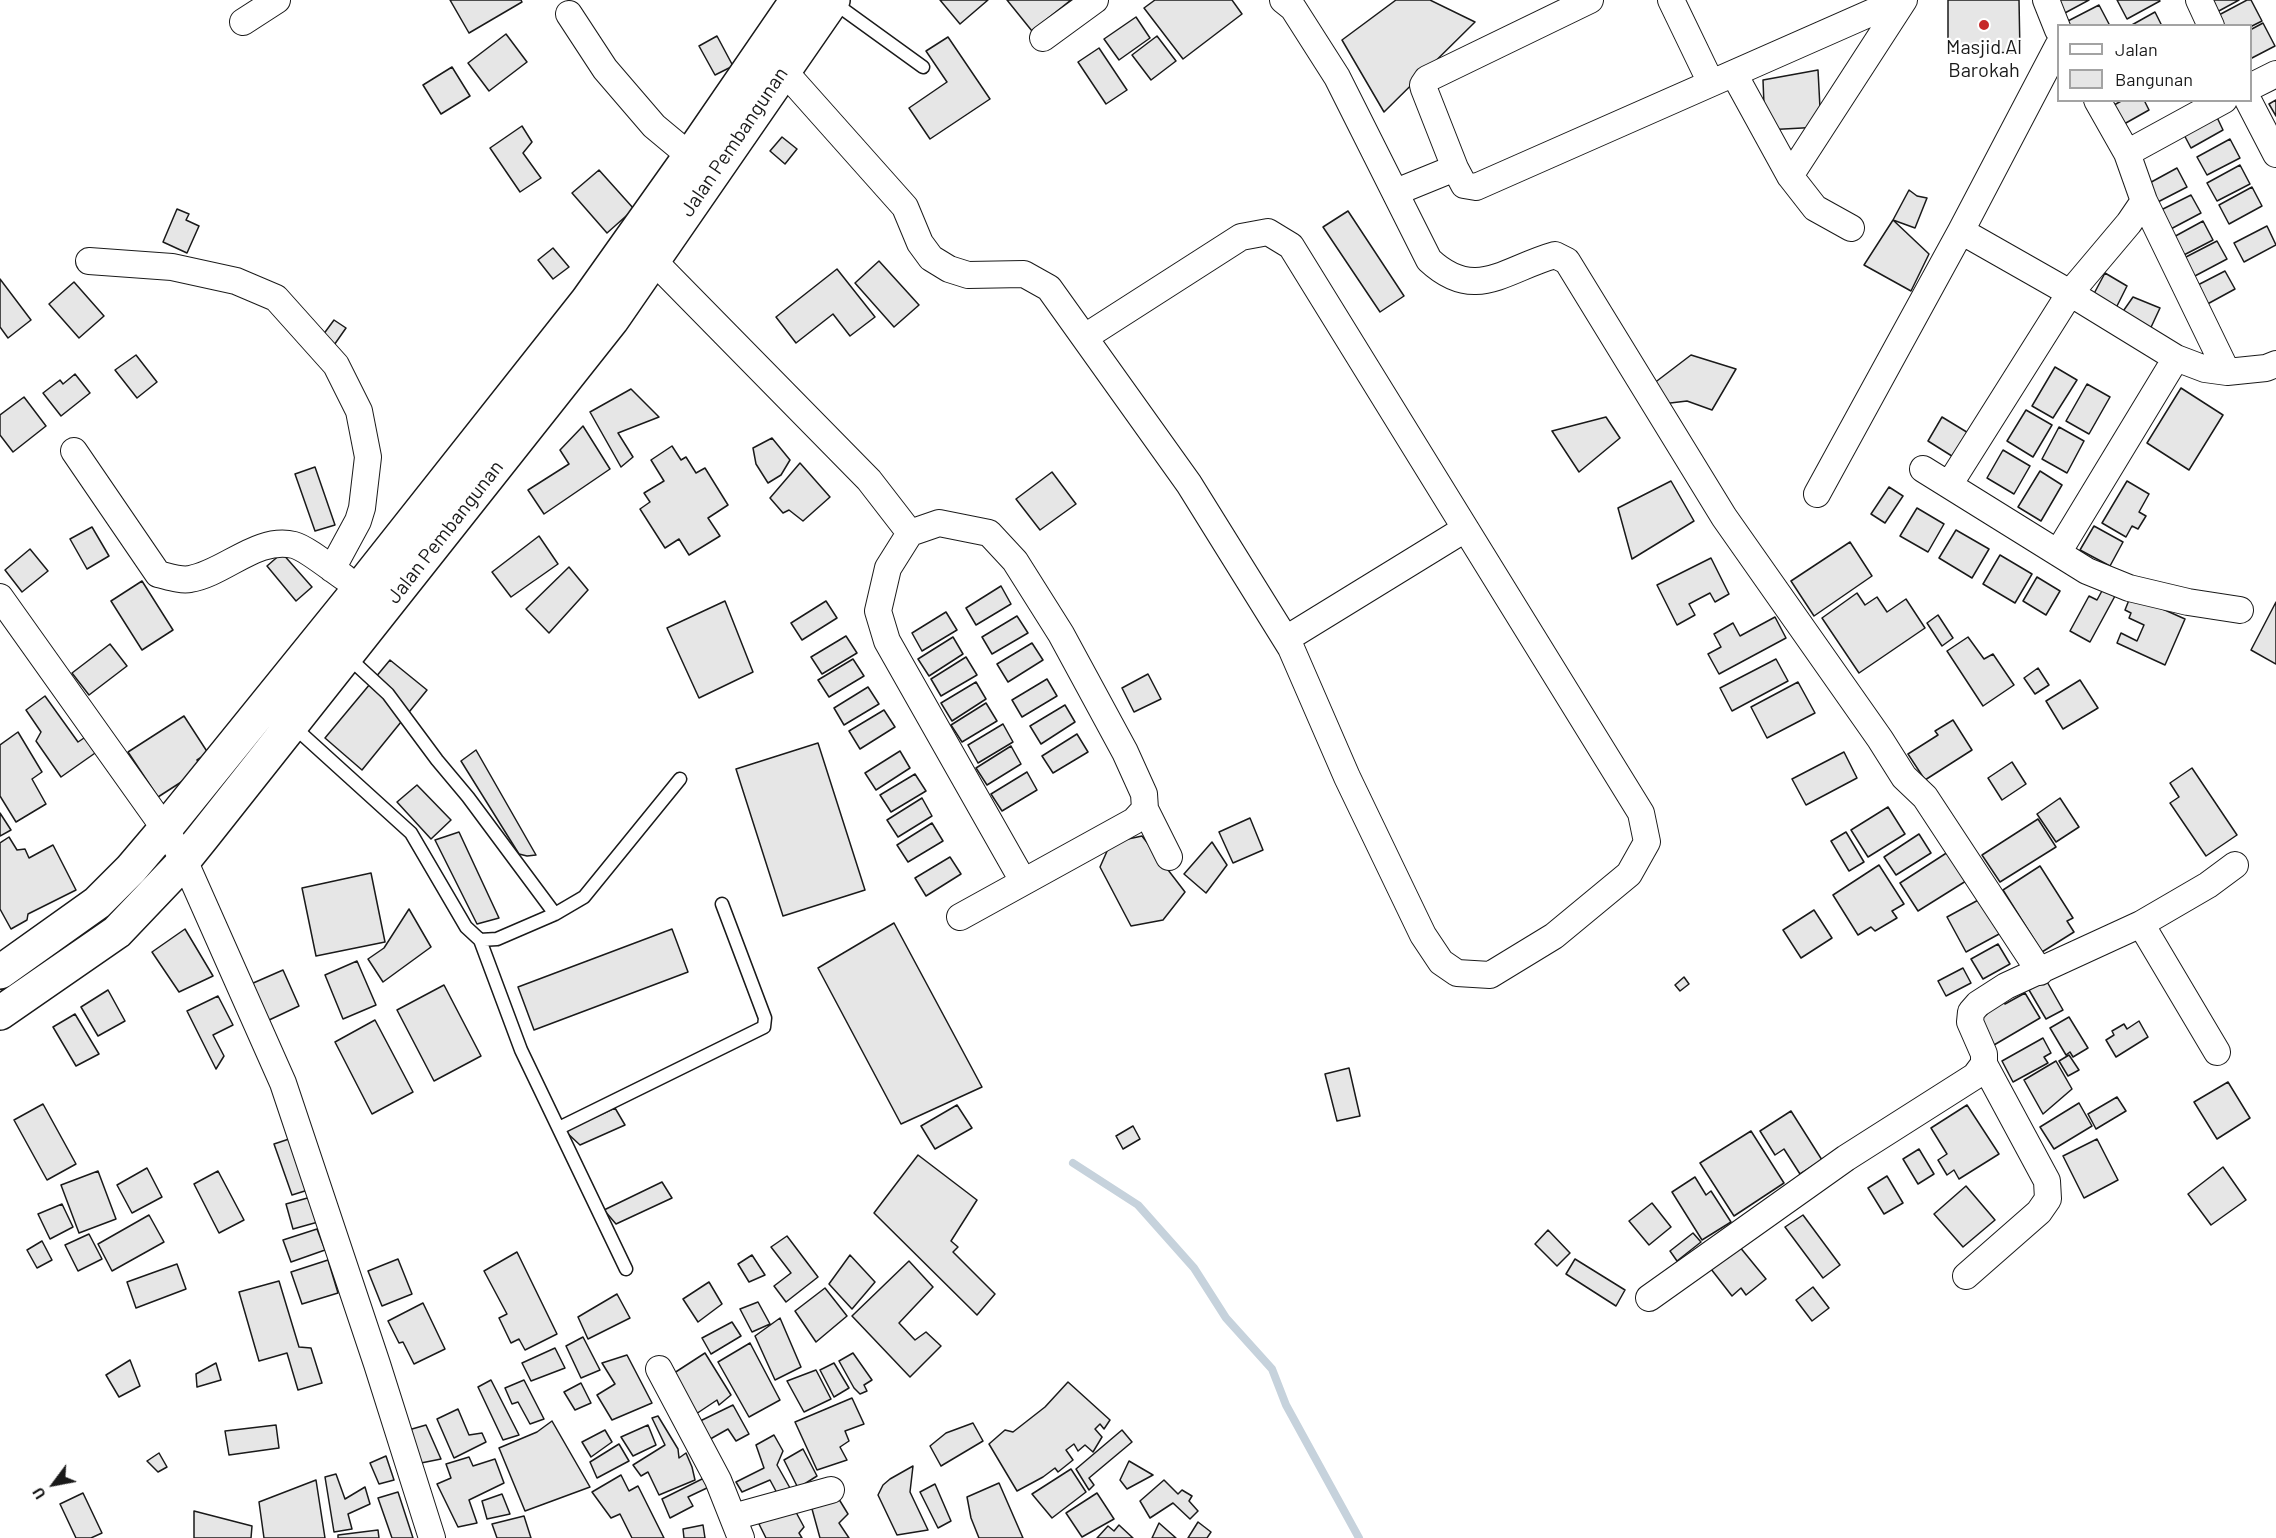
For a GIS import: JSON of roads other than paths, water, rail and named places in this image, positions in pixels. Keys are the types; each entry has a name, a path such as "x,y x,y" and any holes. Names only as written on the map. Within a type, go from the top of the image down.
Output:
{"main road":[{"name":"Jalan Pembangunan","path":"0,972 97,903 131,869 165,829 360,588 587,301 797,0"},
{"name":"Jalan Pembangunan","path":"0,1013 117,932 184,860 612,320 783,70 833,1"}],"street":[{"path":"243,22 277,0"},
{"path":"1043,38 1095,0"},
{"path":"1283,0 1293,9 1337,77 1429,260 1443,273 1458,280 1486,281 1555,255 1567,261 1724,516 1904,777 1925,797 2040,972"},
{"path":"1590,0 1424,82 1424,89 1455,168 1464,184 1476,187 1902,0"},
{"path":"1671,0 1722,78 1815,208 1851,228"},
{"path":"1790,176 1902,0"},
{"path":"2046,0 2057,28"},
{"path":"2199,0 2210,24"},
{"path":"570,14 605,69 654,126 690,156"},
{"path":"1817,494 1961,231 2057,48"},
{"path":"783,70 905,207 920,243 931,258 949,269 968,275 1024,274 1049,288 1189,484 1286,639 1352,788 1423,935 1441,962 1456,974 1490,975 1554,936 1629,874 1647,842 1641,813 1291,246 1268,232 1241,237 1085,337"},
{"path":"2252,86 2276,74"},
{"path":"2098,102 2127,153 2144,201 2227,372"},
{"path":"2127,153 2220,102"},
{"path":"2249,102 2276,154"},
{"path":"1396,192 1455,168"},
{"path":"1950,485 2070,293 2129,223 2144,201"},
{"path":"1961,231 2070,293 2176,358 2205,369 2227,372 2266,368 2276,364"},
{"path":"631,237 869,480 910,533"},
{"path":"89,261 172,267 236,281 276,298 336,365 359,411 368,457 362,508 358,521 332,569"},
{"path":"2059,551 2176,358"},
{"path":"74,451 158,574 188,580 276,543 296,545 360,588"},
{"path":"1923,469 2059,551 2087,571 2129,588 2188,602 2240,610"},
{"path":"1023,881 887,641 878,611 888,568 910,533 939,523 989,533 1015,561 1060,634 1125,752 1144,794 1145,809 1169,857"},
{"path":"1286,639 1465,529"},
{"path":"0,597 165,829 184,860 283,1083 377,1364 432,1538"},
{"path":"960,917 1134,821 1145,809"},
{"path":"1966,1276 2039,1212 2048,1200 2047,1181 1984,1064 1984,1054 1970,1022 1971,1012 1978,1004 2006,986 2141,924 2208,885 2235,865"},
{"path":"2141,924 2217,1052"},
{"path":"1649,1299 1846,1158 1975,1076 1984,1064"},
{"path":"659,1369 718,1480 737,1528 831,1490"}],"lane":[{"path":"833,1 923,67"},
{"path":"347,656 388,694 555,914"},
{"path":"292,725 411,833 466,927 480,940 521,1050 626,1269"},
{"path":"480,940 496,939 555,914 584,897 680,779"},
{"path":"559,1128 764,1027 765,1018 722,904"}],"waterway":[{"path":"1073,1163 1138,1205 1194,1268 1226,1318 1272,1369 1286,1405 1359,1538"}],"place":[{"name":"Masjid Al Barokah","path":"1984,25"}]}
